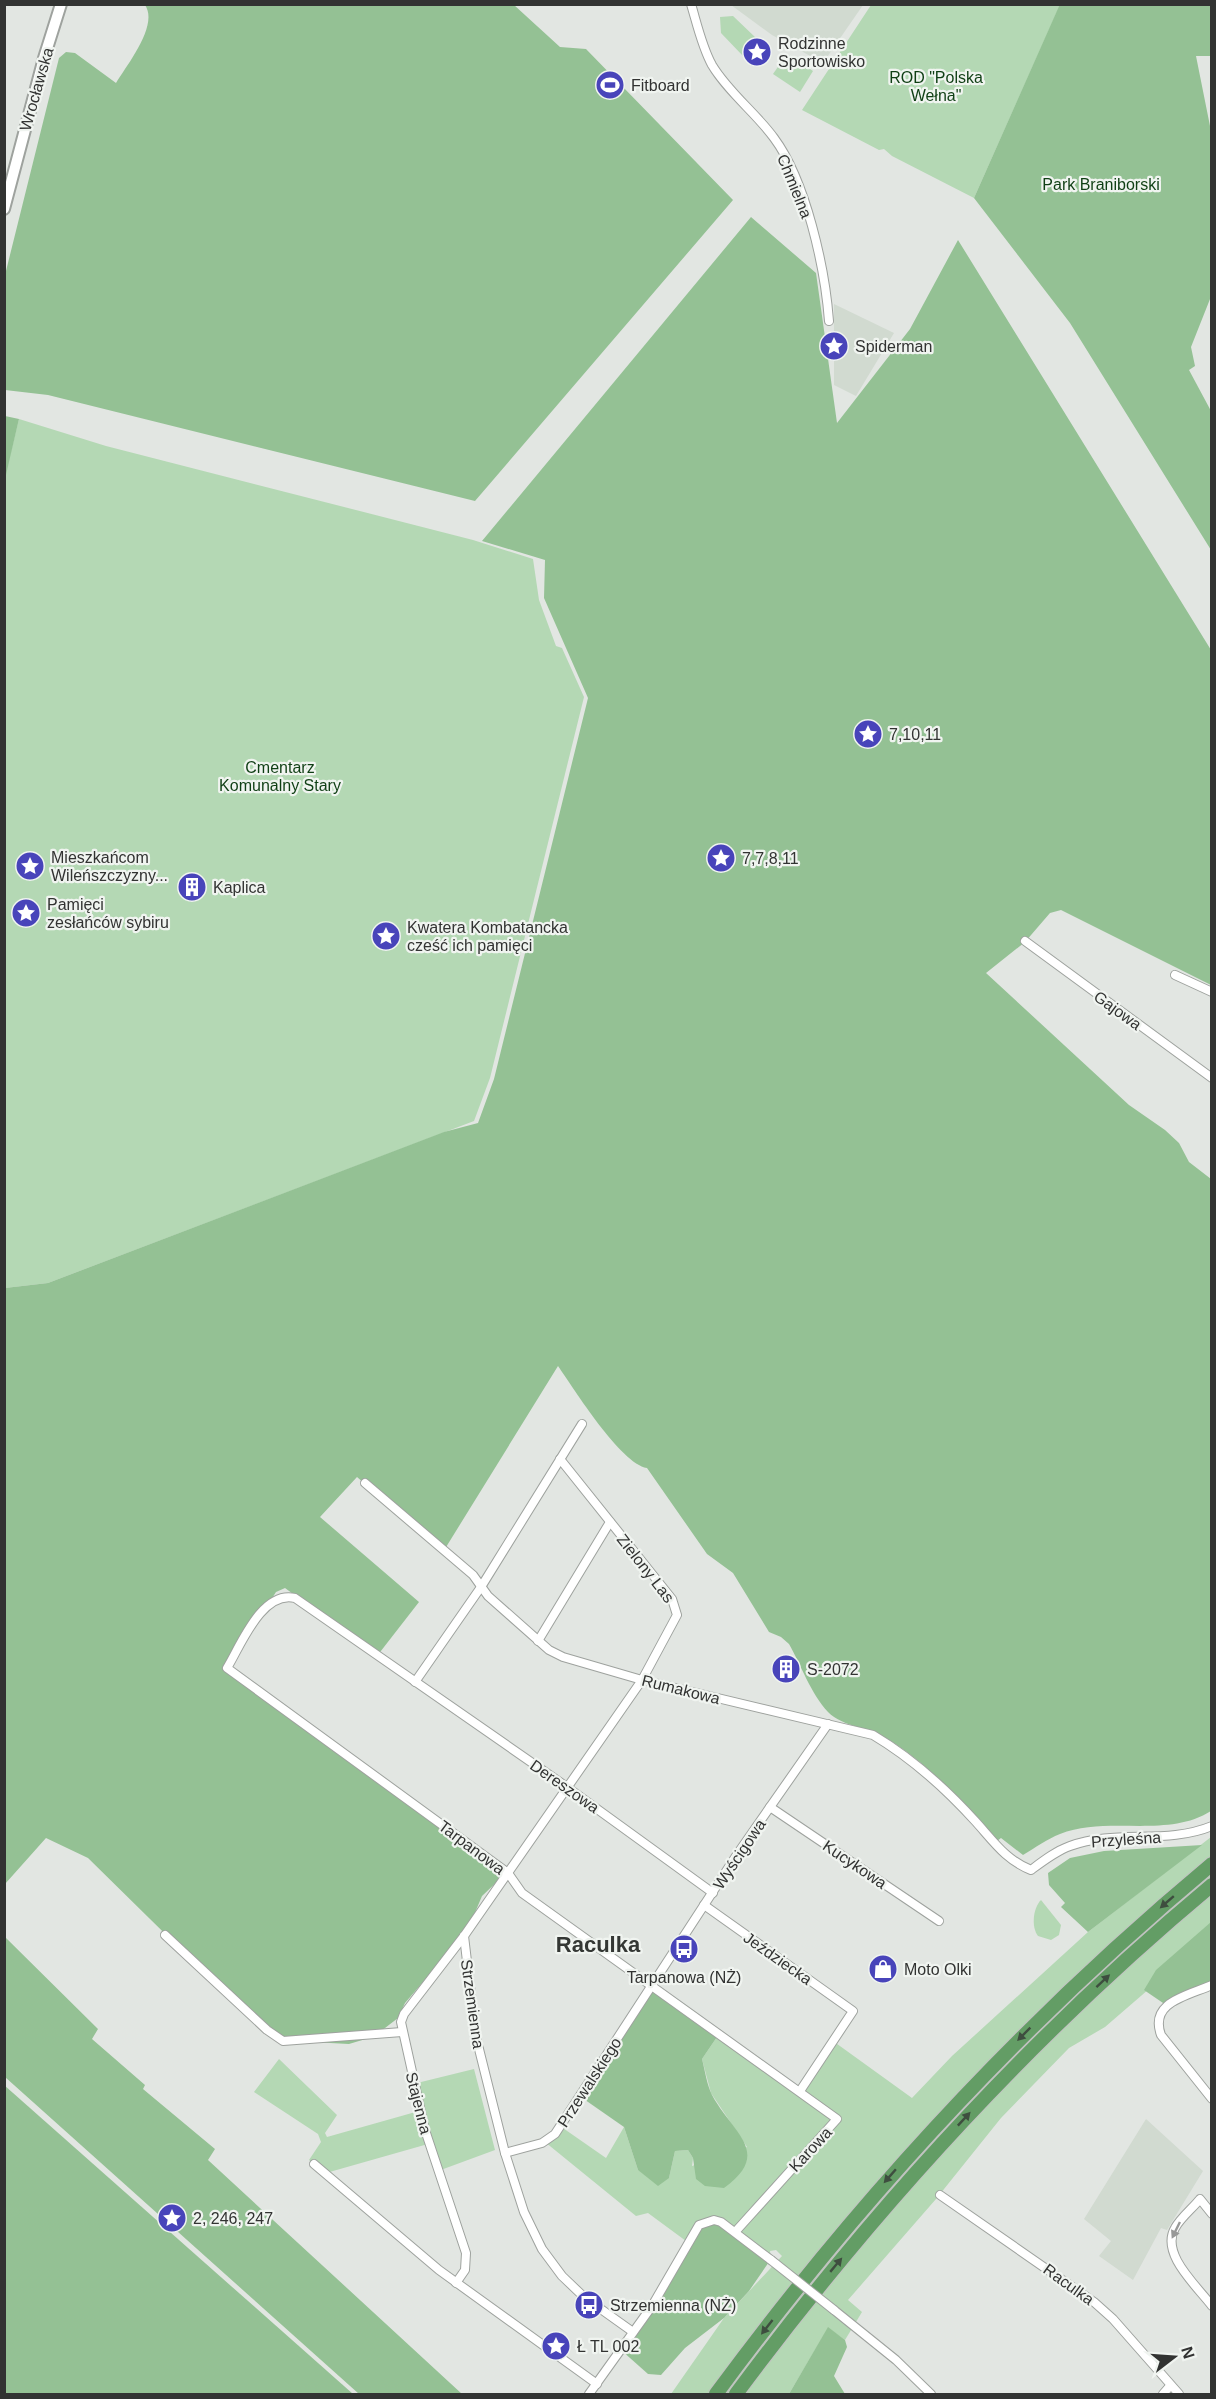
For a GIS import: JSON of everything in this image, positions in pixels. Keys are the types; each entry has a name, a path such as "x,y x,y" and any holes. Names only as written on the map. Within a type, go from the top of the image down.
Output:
{"highway":[{"path":"716,2394 816,2264 929,2132 1046,2012 1116,1947 1212,1864"},
{"path":"736,2394 828,2274 941,2143 1058,2023 1212,1885"}],"main road":[{"name":"Wrocławska","path":"4,209 44,58 61,4"}],"street":[{"name":"Chmielna","path":"691,4 712,66 775,139 788,162 809,218 824,284 829,321"},
{"name":"Gajowa","path":"1024,941 1212,1078"},
{"path":"1175,975 1212,992"},
{"path":"415,1682 481,1587 582,1424"},
{"name":"Zielony Las","path":"560,1460 676,1607 675,1624 642,1680"},
{"name":"Rumakowa","path":"365,1483 473,1575 488,1596 537,1641 563,1657 642,1680 873,1735 892,1746 975,1821 1012,1862"},
{"name":"Zielony Las","path":"537,1641 610,1522"},
{"name":"Tarpanowa","path":"295,1598 279,1597 271,1602 257,1618 226,1668 285,1708 508,1873 522,1893 800,2091"},
{"name":"Dereszowa","path":"295,1598 568,1787 712,1893"},
{"name":"Strzemienna","path":"633,2332 584,2298 553,2265 524,2212 505,2153 474,2030 464,1936 642,1680"},
{"name":"Wyścigowa","path":"652,1984 828,1724"},
{"name":"Kucykowa","path":"770,1807 939,1921"},
{"name":"Przyleśna","path":"1012,1862 1031,1870 1059,1851 1082,1842 1179,1836 1212,1826"},
{"name":"Jeździecka","path":"704,1905 853,2011 800,2091"},
{"path":"165,1935 267,2030 283,2041 402,2032 401,2022 404,2014 464,1936"},
{"name":"Przewalskiego","path":"505,2153 542,2144 555,2134 652,1984"},
{"path":"1212,1985 1170,2004 1160,2011 1156,2023 1161,2035 1212,2099"},
{"name":"Stajenna","path":"402,2032 425,2130 466,2253 465,2270 456,2283"},
{"name":"Karowa","path":"736,2231 837,2119 800,2091"},
{"path":"314,2164 456,2283 597,2384"},
{"name":"Raculka","path":"940,2194 1094,2302 1113,2319 1179,2394"},
{"path":"1212,2214 1200,2199 1175,2228 1172,2240 1174,2255 1212,2306"},
{"path":"589,2394 633,2332 699,2225 714,2220 736,2231 889,2354 932,2394"},
{"path":"1163,2394 1170,2386"}],"shaded area":[{"path":"731,5 863,5 823,63 772,35"},
{"path":"834,304 894,333 856,396 834,385"},
{"path":"1146,2119 1203,2171 1167,2230 1161,2228 1133,2280 1099,2256 1111,2241 1084,2219"}],"green space":[{"name":"Park Braniborski","path":"1060,4 1211,5 1211,56 1196,56 1211,131 1212,294 1191,347 1195,366 1189,370 1211,411 1211,550 1070,323 974,198"},
{"path":"145,5 514,5 560,47 586,49 733,200 475,501 48,395 5,390 5,275 59,58 66,52 75,53 116,83 145,34 148,13"},
{"name":"ROD \"Polska Wełna\"","path":"871,5 1060,5 974,198 892,156 884,149 879,150 802,110"},
{"path":"733,16 756,38 761,39 743,56 721,33 720,17"},
{"path":"787,54 813,71 800,92 773,74"},
{"path":"751,217 816,273 837,423 910,329 958,240 1211,650 1211,985 1061,910 1050,913 1025,942 986,973 1129,1105 1165,1130 1179,1143 1189,1162 1211,1179 1211,1811 1175,1824 1097,1826 1078,1829 1055,1836 1023,1855 1001,1838 997,1841 932,1772 902,1748 871,1731 841,1721 828,1712 811,1688 789,1644 781,1637 769,1632 733,1573 707,1554 647,1468 624,1454 586,1407 558,1366 443,1552 357,1477 320,1517 419,1602 377,1656 285,1588 276,1592 227,1668 504,1875 482,1896 468,1929 405,2003 398,2018 385,2028 369,2038 349,2044 292,2041 268,2035 88,1858 46,1838 5,1884 5,1288 48,1283 444,1132 478,1123 494,1079 588,698 544,598 545,560 482,541"},
{"path":"4,416 19,419 5,479"},
{"name":"Cmentarz Komunalny Stary","path":"19,419 106,446 473,540 533,559 539,600 556,646 562,648 584,697 490,1078 474,1121 48,1283 5,1288 4,479"},
{"path":"1211,1837 1211,1929 1171,1970 1105,2027 1069,2048 1001,2118 936,2199 848,2300 862,2312 845,2340 828,2328 789,2394 671,2394 724,2318 782,2256 776,2250 770,2251 771,2259 686,2241 648,2213 636,2216 545,2142 560,2126 606,2158 624,2127 638,2170 669,2178 675,2151 688,2150 693,2158 692,2166 747,2147 711,2093 702,2059 719,2034 799,2090 833,2041 912,2098 952,2056 1088,1932"},
{"path":"1202,1845 1088,1932 1061,1907 1065,1903 1049,1885 1048,1873 1070,1858 1104,1851"},
{"path":"1041,1900 1061,1925 1059,1935 1051,1940 1038,1936 1034,1928 1035,1913"},
{"path":"1211,1922 1211,1985 1166,2005 1144,1990 1156,1970"},
{"path":"5,1937 98,2029 92,2039 145,2085 143,2089 215,2149 208,2160 462,2394 359,2394 5,2077"},
{"path":"649,1984 719,2034 702,2059 706,2078 712,2095 738,2132 747,2153 746,2164 724,2188 705,2186 696,2179 693,2158 688,2150 675,2151 669,2178 658,2186 638,2170 624,2127 578,2095"},
{"path":"279,2059 337,2115 325,2133 327,2137 419,2111 413,2084 474,2069 495,2150 438,2171 428,2144 326,2173 309,2160 321,2142 318,2134 254,2092"},
{"path":"4,2085 353,2394 5,2394"},
{"path":"720,2221 771,2259 749,2291 724,2318 685,2348 661,2375 648,2374 621,2350 695,2229"},
{"path":"828,2327 845,2340 847,2347 834,2376 845,2394 789,2394"}],"place":[{"name":"Rodzinne Sportowisko","path":"757,52"},
{"name":"Fitboard","path":"610,85"},
{"name":"Spiderman","path":"834,346"},
{"name":"7,10,11","path":"868,734"},
{"name":"7,7,8,11","path":"721,858"},
{"name":"Mieszkańcom Wileńszczyzny...","path":"30,866"},
{"name":"Kaplica","path":"192,887"},
{"name":"Pamięci zesłańców sybiru","path":"26,913"},
{"name":"Kwatera Kombatancka cześć ich pamięci","path":"386,936"},
{"name":"S-2072","path":"786,1669"},
{"name":"Tarpanowa (NŻ)","path":"684,1949"},
{"name":"Moto Olki","path":"883,1969"},
{"name":"2, 246, 247","path":"172,2218"},
{"name":"Strzemienna (NŻ)","path":"589,2305"},
{"name":"Ł TL 002","path":"556,2346"}],"district":[{"name":"Raculka","path":"598,1944"}]}
